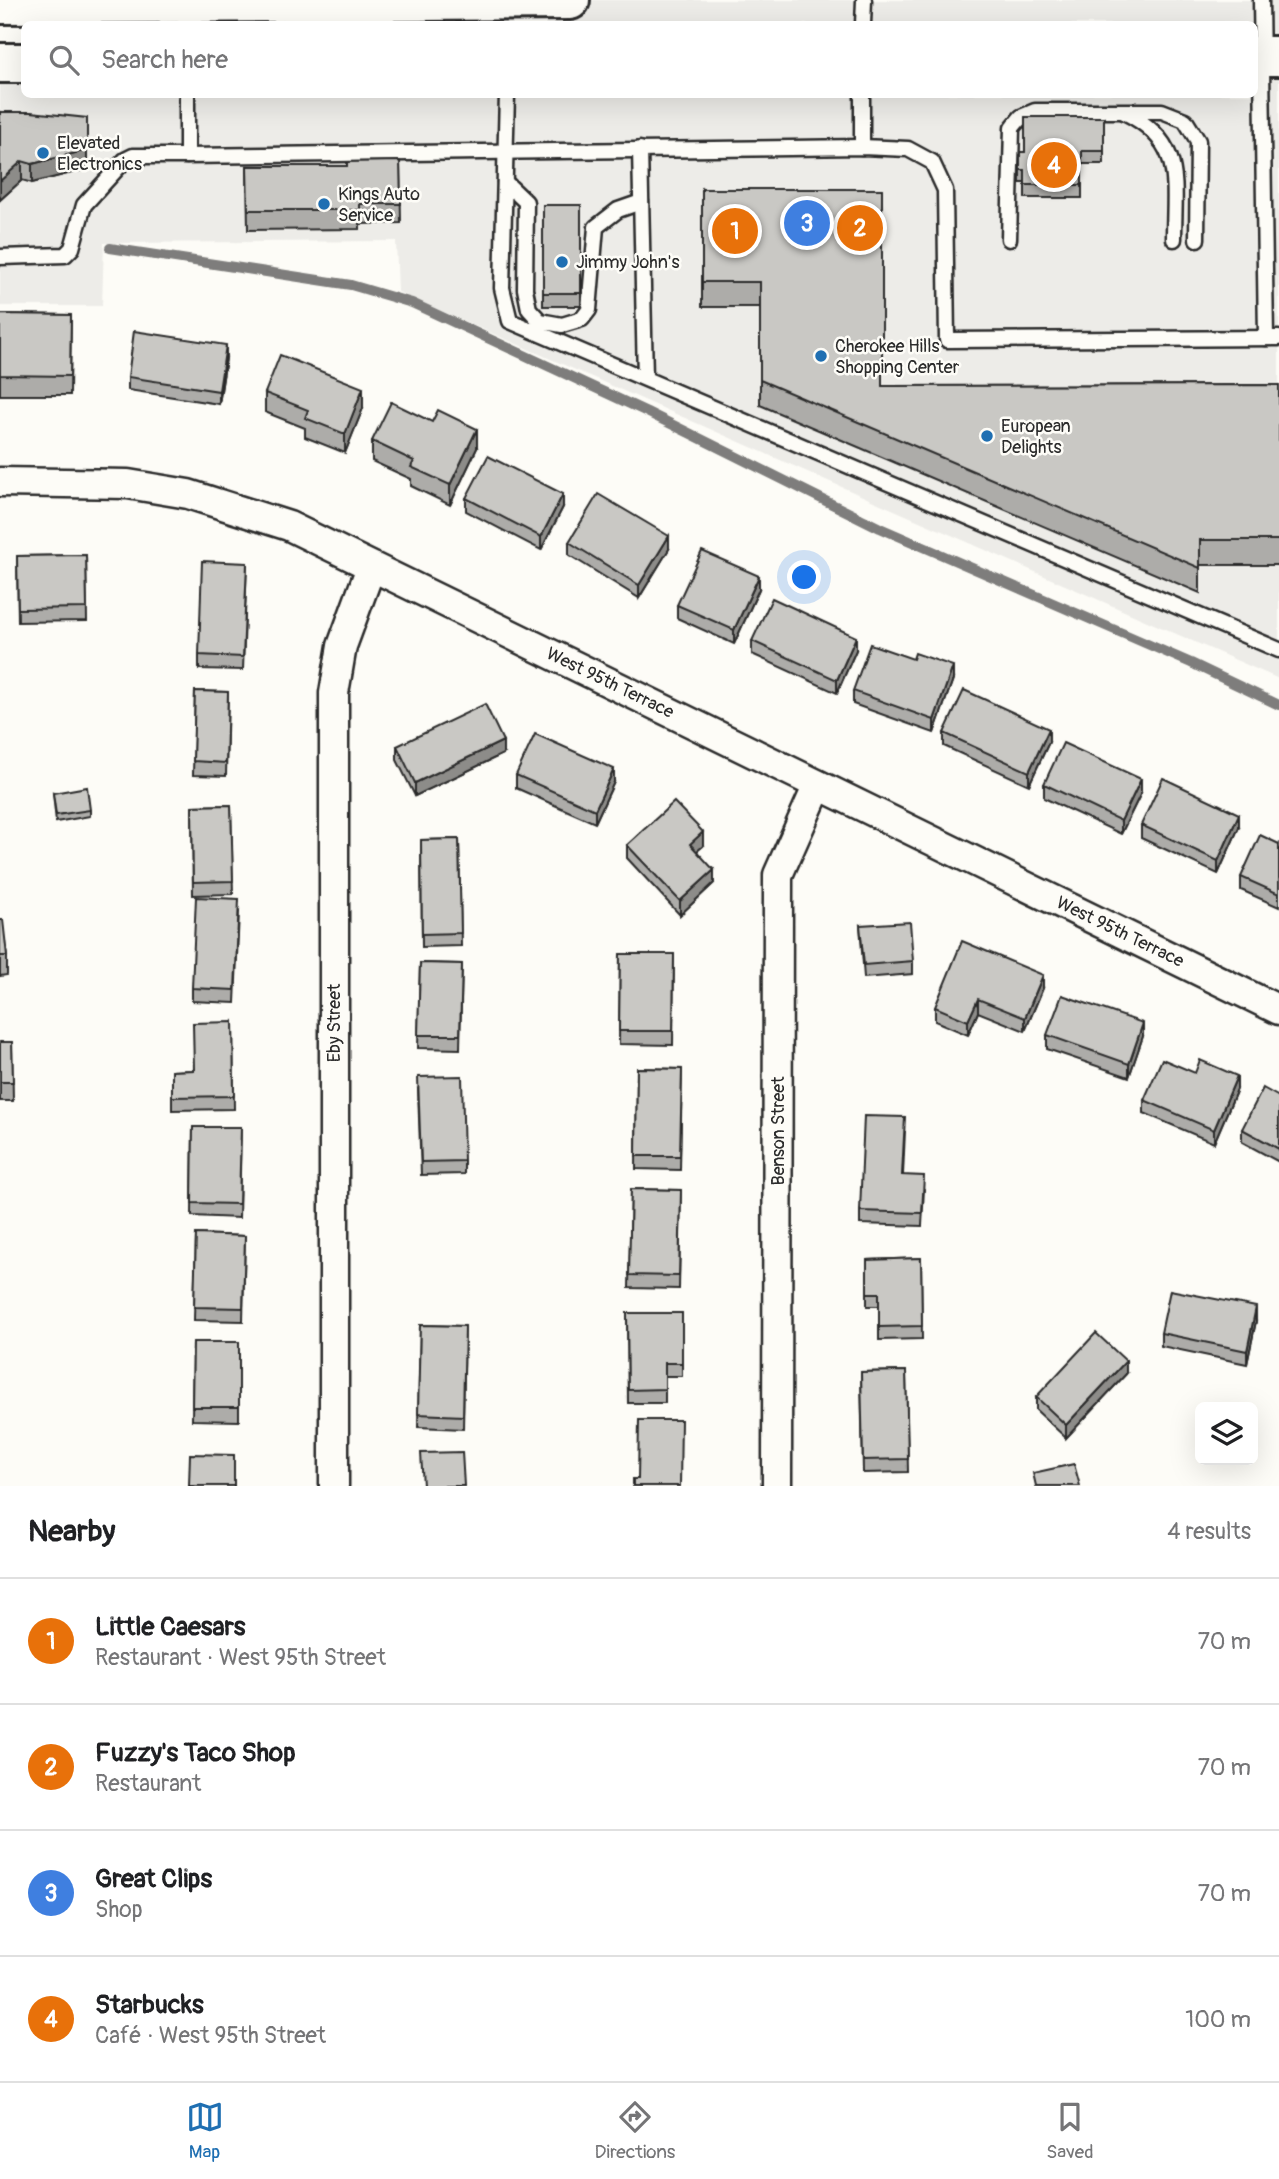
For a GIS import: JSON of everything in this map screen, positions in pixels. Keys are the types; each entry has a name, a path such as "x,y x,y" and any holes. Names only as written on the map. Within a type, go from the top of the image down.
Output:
{"main road":[{"path":"0,4 186,9 401,0 502,5 570,0"},
{"path":"0,63 21,63"}],"street":[{"name":"West 95th Terrace","path":"0,482 128,484 188,494 289,526 1279,1010"},
{"name":"Eby Street","path":"334,1486 334,693 342,646 371,567"},
{"name":"Benson Street","path":"777,1486 778,875 818,785"}],"lane":[{"path":"863,21 864,0"},
{"path":"0,257 65,255 72,248 83,205 125,160 133,156 640,149 908,149 932,162 945,190 947,340 1272,338 1265,56 1261,0"},
{"path":"187,98 187,156"},
{"path":"507,98 502,288 510,321 1279,650"},
{"path":"862,98 862,147"},
{"path":"1009,239 1009,139 1012,128 1021,117 1035,111 1162,111 1185,120 1198,141 1197,239"},
{"path":"1121,111 1157,133 1165,145 1174,178 1174,239"},
{"path":"640,149 645,378"},
{"path":"505,182 526,202 525,299 534,317 548,324 574,323 589,310 596,228 618,210 641,202"}],"shaded area":[{"path":"210,0 1279,0 1279,679 398,292 396,241 104,243 102,306 0,306 0,85 21,85 21,98 1258,98 1258,21 210,21"}],"building":[{"path":"0,112 31,112 87,118 87,150 32,164 22,161 0,181"},
{"path":"1025,117 1104,117 1104,151 1082,151 1082,185 1025,185 1025,170 1020,170 1020,152 1025,152"},
{"path":"400,161 401,204 360,204 360,210 248,210 247,166 347,166 347,162"},
{"name":"Cherokee Hills Shopping Center","path":"702,189 882,189 882,386 1279,385 1279,540 1200,540 1200,568 760,380 760,282 702,282"},
{"name":"Jimmy John's","path":"543,205 581,205 581,293 543,293"},
{"path":"0,314 71,315 70,376 0,375"},
{"path":"134,331 226,345 219,391 128,377"},
{"path":"280,355 363,388 345,434 305,418 308,410 265,393"},
{"path":"391,402 432,422 438,410 477,429 450,485 411,467 414,461 372,441"},
{"path":"488,456 563,494 541,537 466,498"},
{"path":"598,494 669,536 639,585 569,542"},
{"path":"702,551 759,576 734,630 677,605"},
{"path":"86,555 87,608 18,609 17,556"},
{"path":"202,561 247,563 243,657 199,655"},
{"path":"772,598 856,637 837,680 752,641"},
{"path":"870,644 913,659 915,653 953,666 934,720 853,691"},
{"path":"964,690 1049,729 1029,772 944,733"},
{"path":"195,691 228,692 226,763 193,761"},
{"path":"485,704 503,741 415,783 397,746"},
{"path":"535,734 614,769 595,810 516,775"},
{"path":"1063,743 1141,779 1121,821 1044,784"},
{"path":"1163,778 1239,814 1218,861 1141,825"},
{"path":"87,787 90,810 56,815 53,793"},
{"path":"674,802 703,832 690,844 714,870 680,901 627,845"},
{"path":"231,805 233,881 193,882 192,806"},
{"path":"1260,835 1279,844 1279,894 1241,877"},
{"path":"459,839 461,933 422,934 421,840"},
{"path":"196,897 239,899 235,990 192,988"},
{"path":"0,920 3,920 7,956 0,956"},
{"path":"910,922 913,961 864,965 860,925"},
{"path":"962,941 1043,975 1025,1018 978,999 968,1021 935,1007"},
{"path":"620,954 674,954 673,1031 619,1031"},
{"path":"420,963 462,964 460,1035 418,1035"},
{"path":"1062,995 1143,1023 1129,1064 1047,1035"},
{"path":"233,1022 234,1096 172,1097 172,1071 194,1070 193,1023"},
{"path":"0,1042 12,1042 13,1082 0,1082"},
{"path":"1162,1059 1195,1073 1200,1060 1237,1076 1214,1130 1144,1100"},
{"path":"637,1068 682,1069 680,1156 636,1156"},
{"path":"462,1076 464,1161 421,1162 418,1077"},
{"path":"1263,1088 1279,1097 1279,1149 1242,1129"},
{"path":"864,1116 905,1117 902,1175 924,1176 922,1213 860,1211"},
{"path":"193,1127 241,1127 239,1204 192,1203"},
{"path":"631,1189 681,1190 679,1276 629,1275"},
{"path":"196,1234 245,1236 243,1308 194,1307"},
{"path":"921,1258 922,1326 879,1327 879,1293 867,1293 867,1260"},
{"path":"1170,1290 1256,1307 1247,1351 1161,1333"},
{"path":"627,1313 682,1313 682,1363 665,1363 665,1389 628,1390"},
{"path":"420,1325 465,1326 463,1416 418,1414"},
{"path":"1096,1333 1126,1361 1066,1425 1036,1397"},
{"path":"193,1342 239,1342 239,1407 192,1407"},
{"path":"906,1371 908,1459 863,1460 861,1372"},
{"path":"639,1420 681,1420 680,1486 633,1486 633,1479 638,1479"},
{"path":"462,1452 464,1486 423,1486 421,1453"},
{"path":"190,1454 234,1455 234,1486 189,1486"},
{"path":"1074,1464 1080,1486 1036,1486 1033,1473"}],"waterway":[{"path":"110,248 351,285 412,303 647,412 880,528 1191,663 1279,705"}],"place":[{"name":"Elevated Electronics","path":"43,153"},
{"name":"Starbucks","path":"1054,165"},
{"name":"Kings Auto Service","path":"324,204"},
{"name":"Great Clips","path":"807,223"},
{"name":"Fuzzy's Taco Shop","path":"860,228"},
{"name":"Little Caesars","path":"735,231"},
{"name":"Jimmy John's","path":"562,262"},
{"name":"Cherokee Hills Shopping Center","path":"821,356"},
{"name":"European Delights","path":"987,436"}]}
